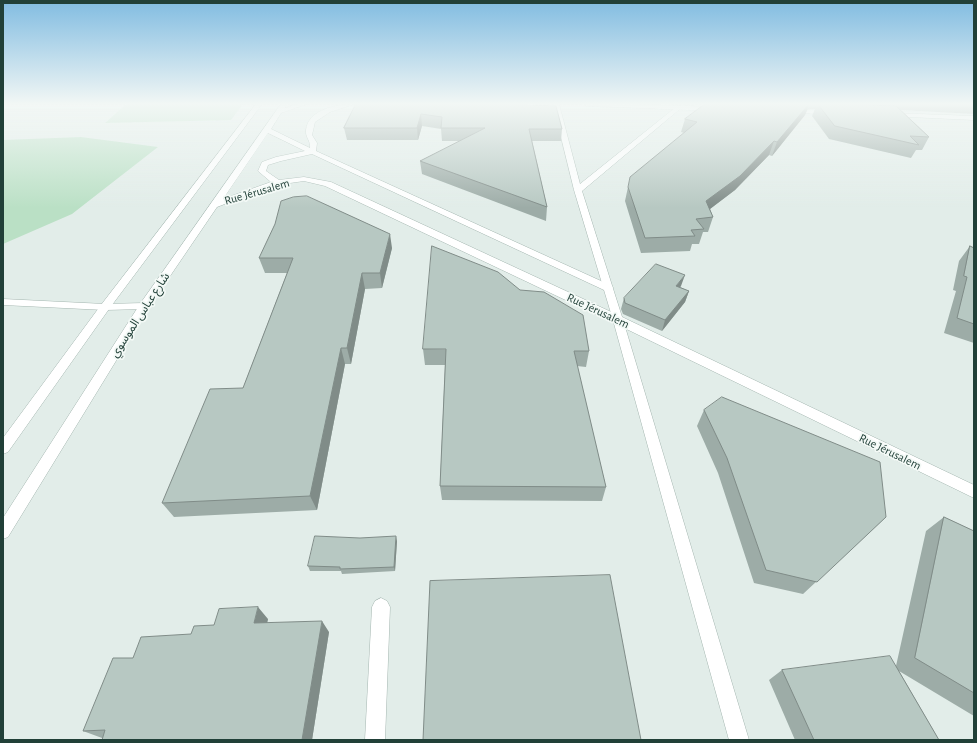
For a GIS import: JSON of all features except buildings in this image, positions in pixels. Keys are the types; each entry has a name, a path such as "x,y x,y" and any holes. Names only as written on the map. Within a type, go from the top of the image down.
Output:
{"street":[{"path":"3,448 105,307 233,139"},
{"name":"شارع عباس الموسوي","path":"3,532 144,306 261,139"},
{"path":"284,139 608,288"},
{"path":"278,184 262,171 266,164 279,159 311,152 315,147 311,139"},
{"path":"565,139 578,190 618,320 739,740"},
{"path":"578,190 641,139"},
{"name":"Rue Jérusalem","path":"214,205 278,184 302,179 328,184 618,320 974,492"},
{"path":"3,302 105,307 144,306"},
{"path":"375,740 381,606"}],"green space":[{"path":"94,139 158,147 72,214 3,244 3,140"}]}
